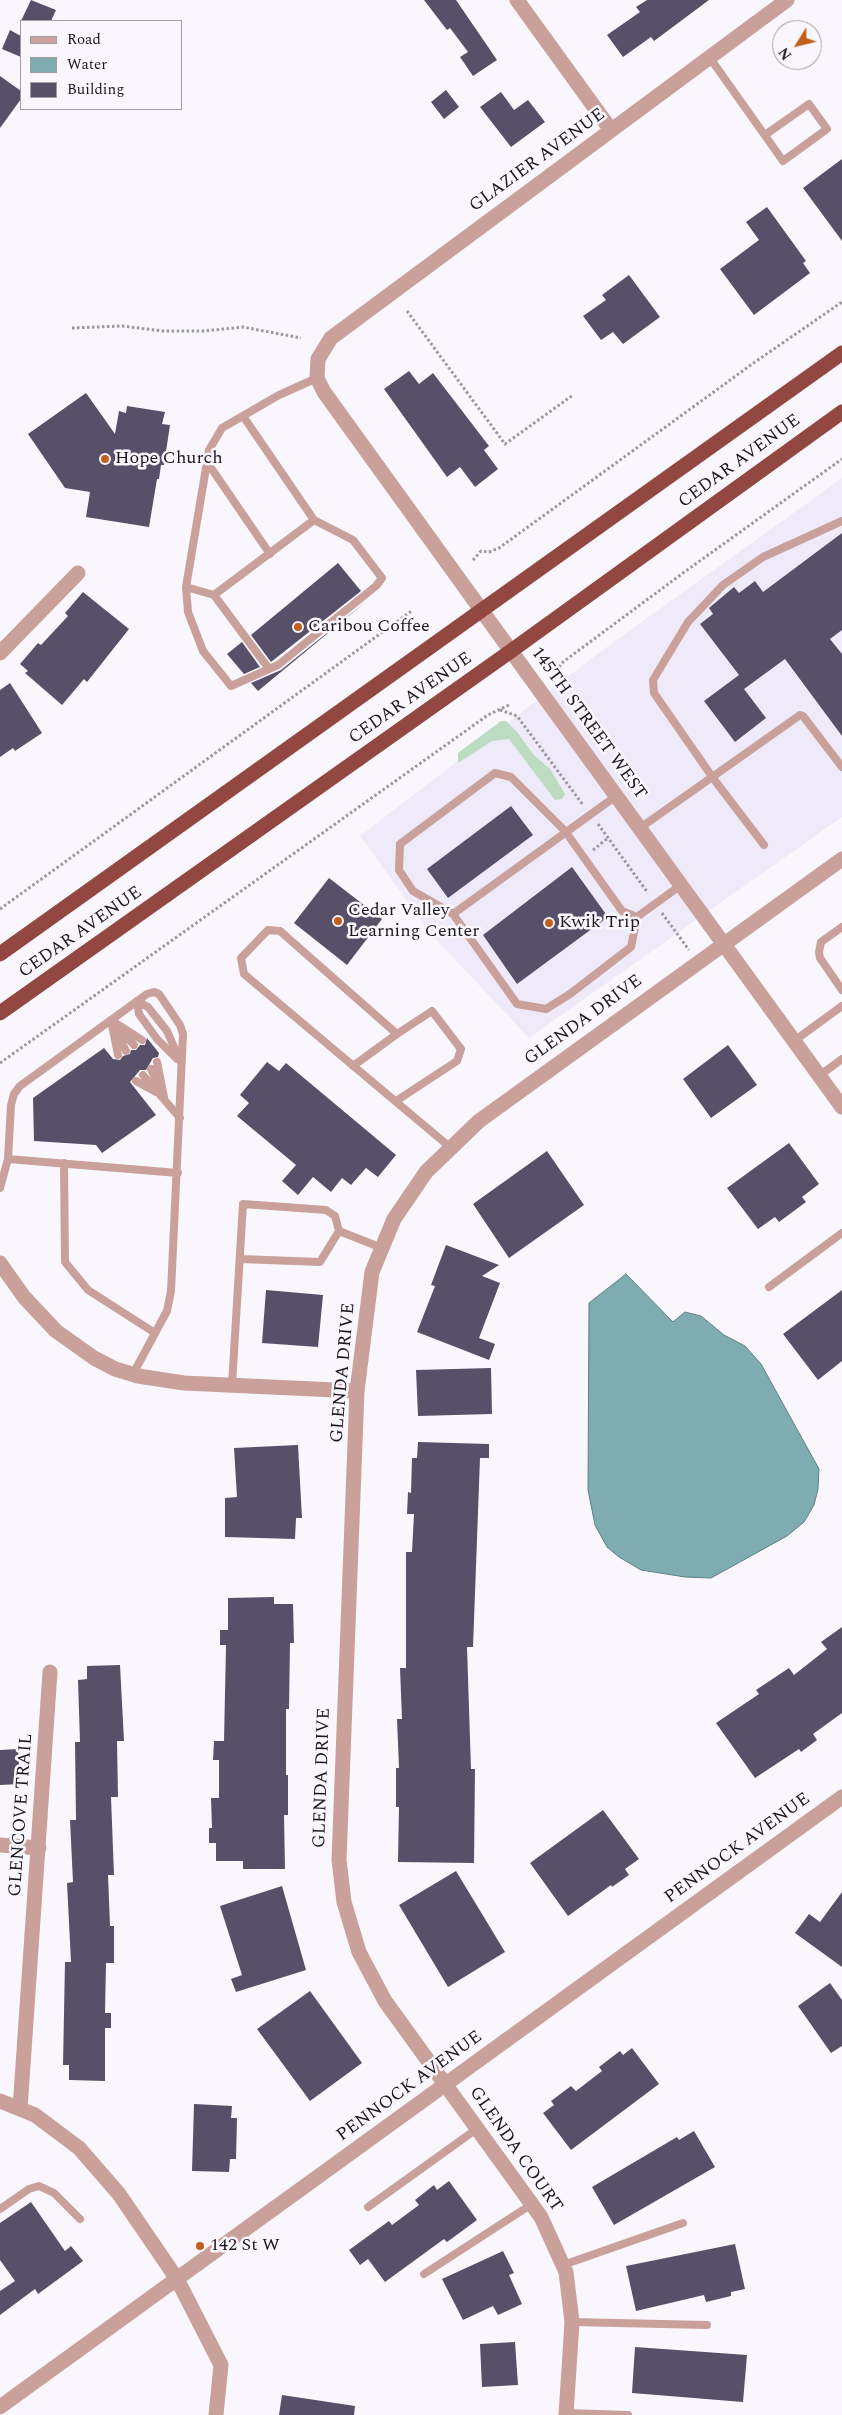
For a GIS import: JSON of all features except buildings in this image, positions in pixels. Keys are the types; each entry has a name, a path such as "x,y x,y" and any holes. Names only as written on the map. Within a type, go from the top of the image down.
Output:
{"highway":[{"name":"CEDAR AVENUE","path":"0,954 482,612 842,353"},
{"name":"CEDAR AVENUE","path":"0,1013 511,651 842,412"}],"street":[{"path":"517,0 612,130"},
{"name":"GLAZIER AVENUE","path":"317,378 318,359 331,338 787,0"},
{"name":"145TH STREET WEST","path":"317,378 324,392 482,612 842,1107"},
{"path":"0,653 78,573"},
{"name":"GLENDA DRIVE","path":"446,2084 385,2001 359,1952 344,1902 338,1860 357,1392 372,1272 394,1219 426,1172 479,1121 842,859"},
{"path":"0,1263 24,1297 56,1331 94,1358 133,1374 184,1383 357,1392"},
{"name":"GLENCOVE TRAIL","path":"20,2109 50,1672"},
{"name":"PENNOCK AVENUE","path":"0,2407 842,1797"},
{"path":"0,1845 39,1848"},
{"name":"GLENDA COURT","path":"446,2084 541,2217 566,2272 572,2322 566,2414"},
{"path":"0,2101 35,2115 60,2132 89,2158 119,2194 177,2279 221,2365 216,2415"}],"lane":[{"path":"710,58 783,161 827,129 809,104 765,135"},
{"path":"243,416 314,520 353,540 382,578 376,586 278,665 231,686 203,652 188,612 186,587 209,450 222,428 279,395 317,378"},
{"path":"207,462 270,554"},
{"path":"214,595 314,520"},
{"path":"764,845 713,778 654,693 653,680 688,622 723,585 763,557 842,521"},
{"path":"186,587 214,595 269,669"},
{"path":"640,828 800,715 803,716 842,767"},
{"path":"637,917 622,911 565,831 511,777 495,773 400,844 399,870 412,891 452,914 517,1004 546,1009 570,994 631,946 637,917 680,885"},
{"path":"452,914 616,796"},
{"path":"842,927 821,942 819,952 820,958 842,990"},
{"path":"397,1034 280,931 268,930 241,958 244,974 451,1148"},
{"path":"0,1188 4,1182 8,1159 11,1105 14,1094 20,1086 137,1001 154,992 159,994 180,1025 183,1034 178,1172 170,1302 133,1374"},
{"path":"137,1001 139,1014 157,1039 182,1064"},
{"path":"137,1001 148,1007 167,1031 182,1064"},
{"path":"794,1041 842,1006"},
{"path":"353,1066 432,1010 461,1049 457,1061 396,1101"},
{"path":"111,1020 142,1040"},
{"path":"111,1020 134,1045"},
{"path":"111,1020 122,1053"},
{"path":"819,1076 842,1059"},
{"path":"157,1062 164,1097"},
{"path":"151,1069 164,1097"},
{"path":"143,1075 164,1097 180,1118"},
{"path":"136,1081 164,1097"},
{"path":"8,1159 178,1172"},
{"path":"64,1164 65,1262 88,1290 155,1334"},
{"path":"232,1384 243,1204 326,1210 335,1216 339,1231 320,1262 240,1260"},
{"path":"339,1231 382,1248"},
{"path":"770,1287 842,1233"},
{"path":"368,2207 478,2128"},
{"path":"0,2209 29,2189 39,2186 54,2193 80,2218"},
{"path":"424,2274 532,2204"},
{"path":"563,2265 683,2223"},
{"path":"572,2322 707,2325"},
{"path":"566,2414 628,2415"}],"path":[{"path":"473,560 481,551 489,552 499,548 747,368 842,302"},
{"path":"407,311 504,444 573,395"},
{"path":"72,328 122,326 163,330 205,331 244,327 301,338"},
{"path":"556,671 563,662 683,573 842,459"},
{"path":"0,909 413,610"},
{"path":"0,1063 480,720 509,705"},
{"path":"500,710 517,716 698,962"},
{"path":"593,850 608,838"}],"shaded area":[{"path":"842,478 842,817 529,1038 431,934 360,836 600,652"}],"green space":[{"path":"501,721 506,721 534,755 550,769 565,794 562,799 555,800 509,739 492,741 458,763 458,753"}],"water":[{"path":"626,1274 673,1322 685,1312 701,1316 724,1335 745,1346 761,1364 819,1469 818,1489 814,1505 804,1522 787,1536 711,1578 685,1577 641,1570 619,1557 607,1547 595,1525 588,1490 589,1303"}],"place":[{"name":"Hope Church","path":"105,459"},
{"name":"Caribou Coffee","path":"298,627"},
{"name":"Cedar Valley Learning Center","path":"338,921"},
{"name":"Kwik Trip","path":"549,923"},
{"name":"142 St W","path":"200,2246"}]}
